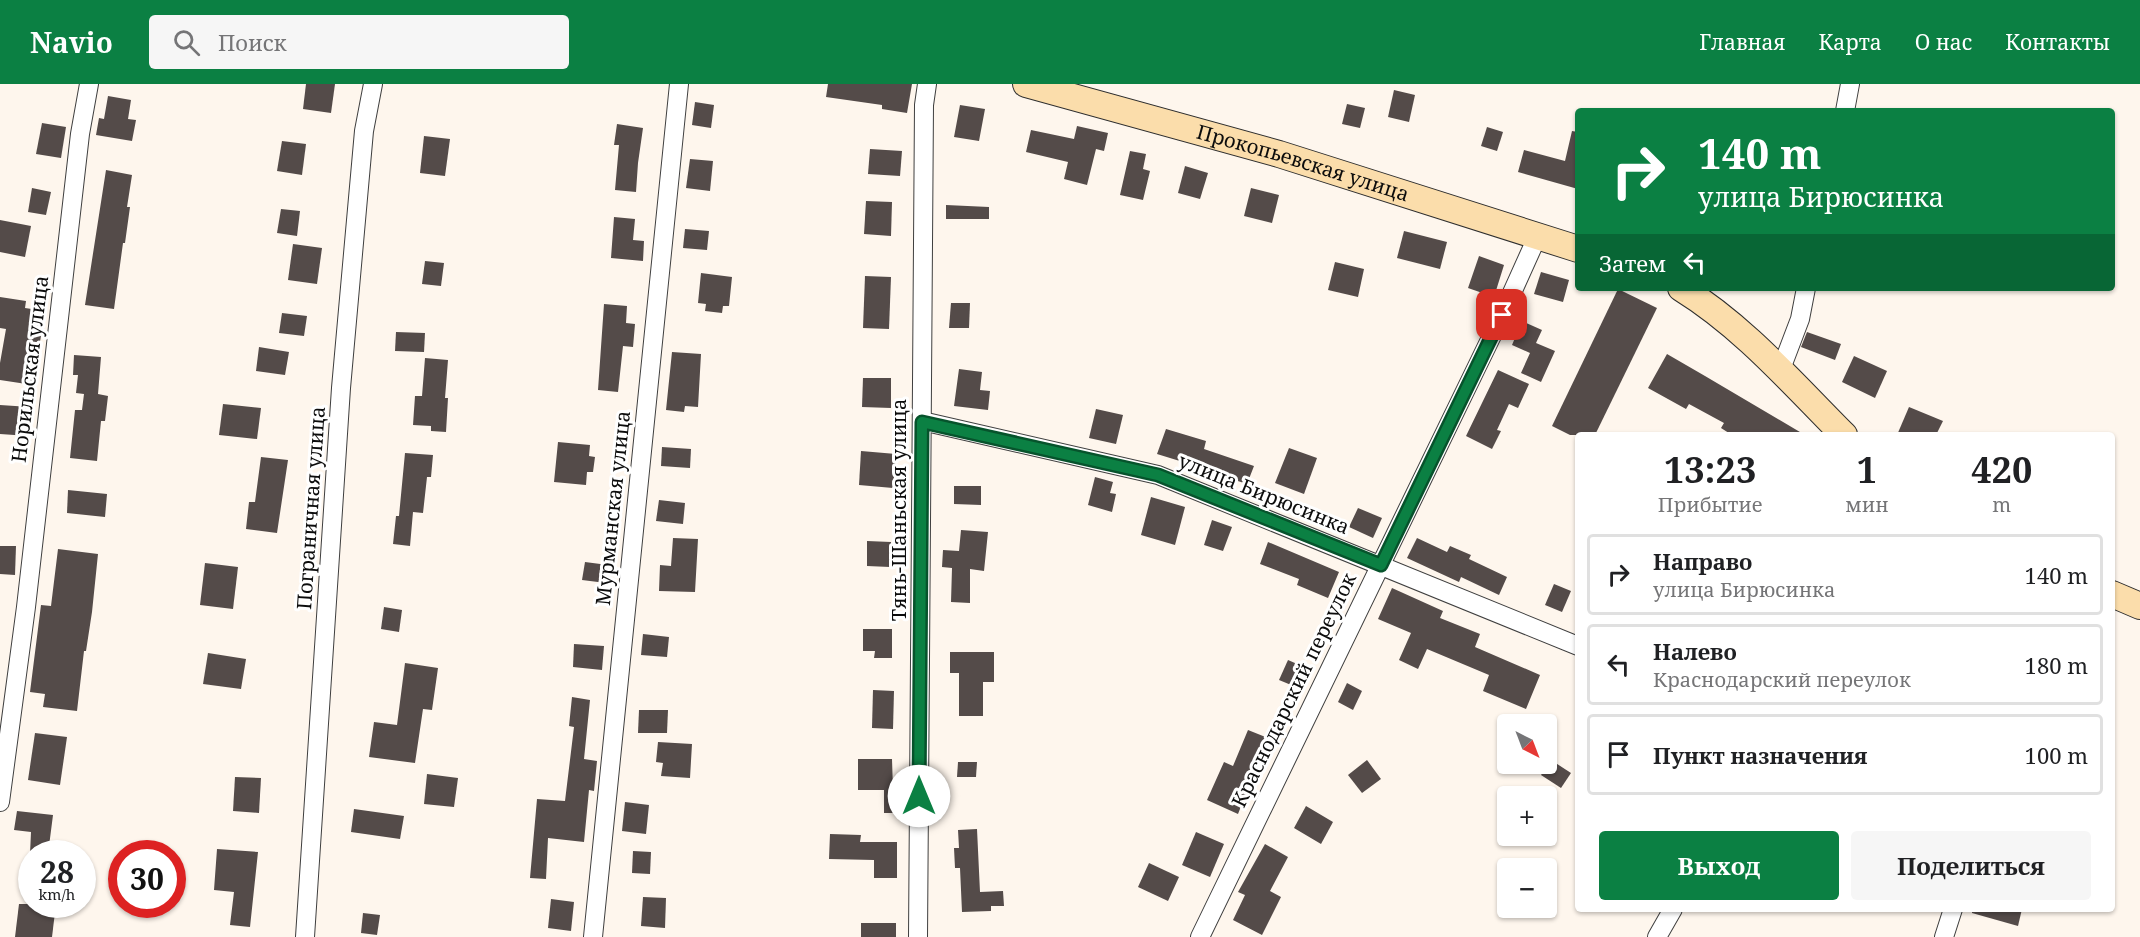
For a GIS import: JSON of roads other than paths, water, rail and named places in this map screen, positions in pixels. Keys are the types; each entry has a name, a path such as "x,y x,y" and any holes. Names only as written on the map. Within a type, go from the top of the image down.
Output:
{"main road":[{"name":"Прокопьевская улица","path":"1026,84 1279,154 1575,248"},
{"path":"1686,291 1706,303 1732,324 1781,369 1841,432"},
{"path":"2115,595 2140,606"}],"street":[{"name":"Норильская улица","path":"0,802 26,607 80,134 89,84"},
{"name":"Пограничная улица","path":"305,937 341,388 364,131 373,84"},
{"name":"Мурманская улица","path":"593,937 680,84"},
{"name":"Тянь-Шаньская улица","path":"918,937 924,105 927,84"},
{"path":"1846,108 1850,84"},
{"name":"Краснодарский переулок","path":"1200,937 1502,315 1538,235"},
{"path":"1781,369 1800,319 1805,291"},
{"name":"улица Бирюсинка","path":"922,422 1158,475 1575,645"},
{"path":"1657,937 1671,912"},
{"path":"1944,937 1952,912"}]}
